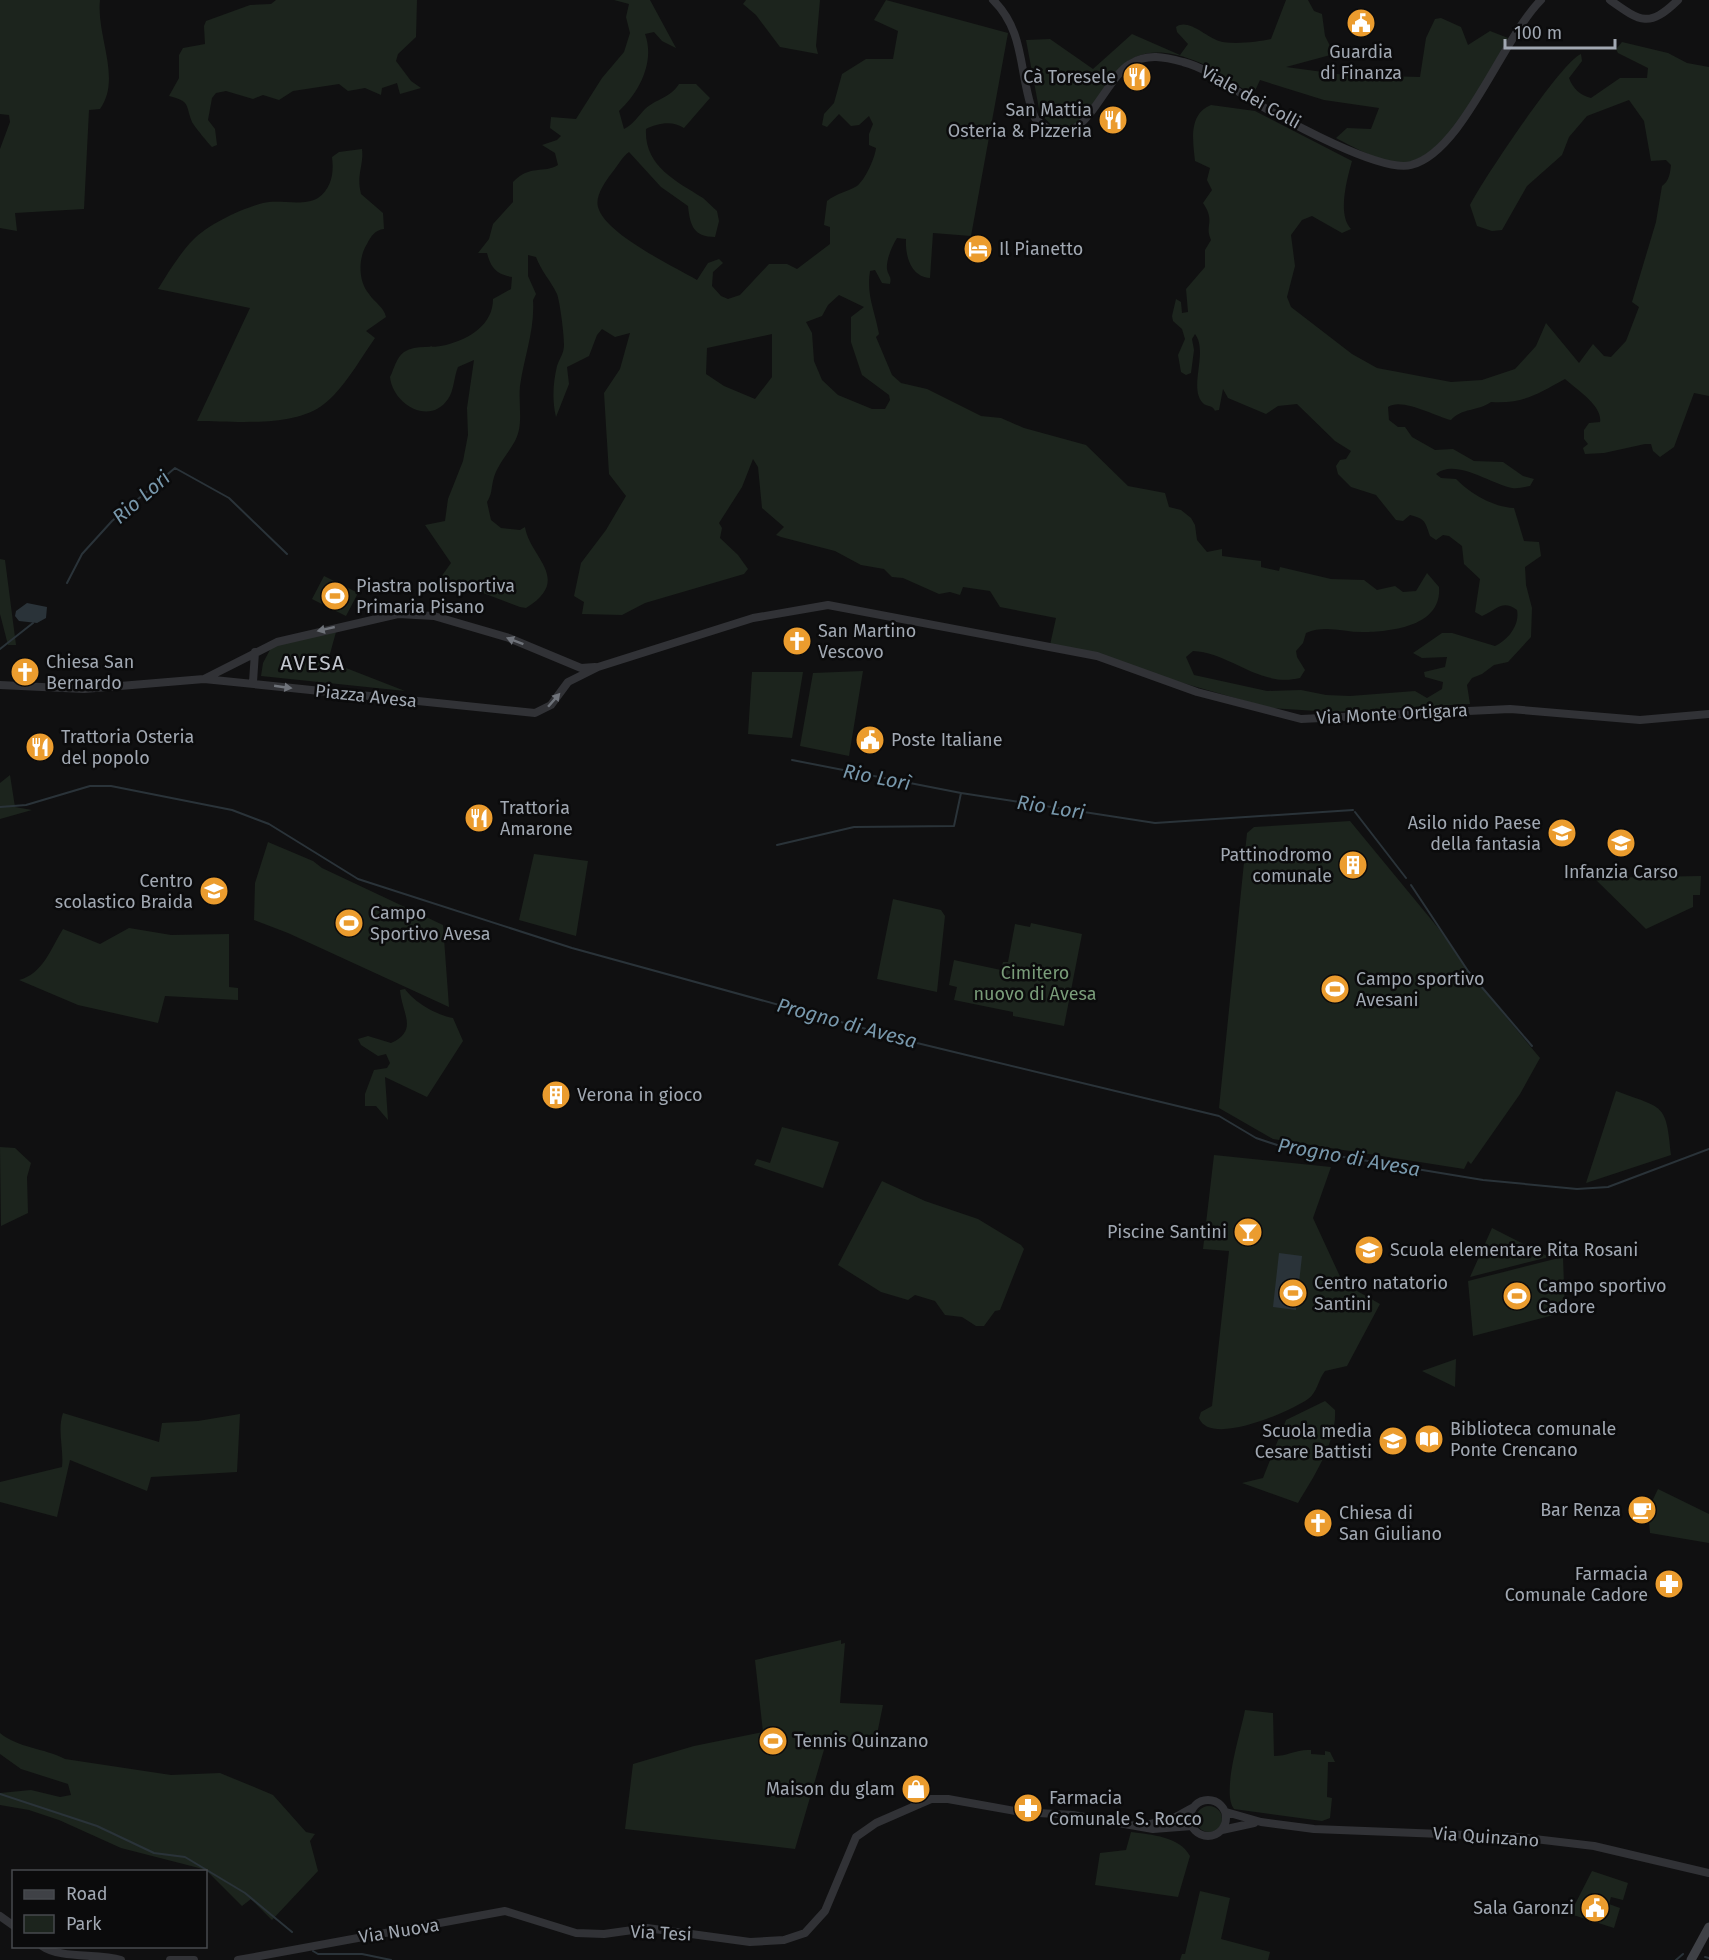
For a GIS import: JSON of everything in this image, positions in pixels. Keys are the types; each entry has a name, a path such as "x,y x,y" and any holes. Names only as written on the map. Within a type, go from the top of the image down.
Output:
{"main road":[{"path":"1691,1960 1709,1927"}],"street":[{"name":"Viale dei Colli","path":"993,0 1003,10 1016,33 1035,118 1052,131 1066,132 1079,126 1117,74 1131,63 1149,57 1163,57 1202,69 1256,103 1368,159 1400,167 1421,162 1450,136 1516,32 1541,0"},
{"path":"1610,0 1631,15 1651,20 1659,18 1678,0"},
{"name":"Via Monte Ortigara","path":"598,667 776,613 828,605 1096,656 1197,692 1301,719 1510,709 1640,720 1709,714"},
{"path":"0,684 84,689 204,679 255,652 319,631 398,614 434,616 509,638 581,668 598,667"},
{"path":"253,682 255,652"},
{"path":"568,682 572,674 569,664"},
{"path":"568,682 598,667"},
{"name":"Piazza Avesa","path":"204,679 541,712 551,705 568,682"},
{"name":"Via Tesi","path":"505,1911 576,1933 604,1934 647,1928 750,1942 784,1940 805,1933 815,1925 829,1904 856,1838 876,1823 931,1800 948,1799 1021,1812 1073,1815 1137,1826"},
{"name":"Via Quinzano","path":"1193,1807 1201,1801 1212,1800 1223,1807 1226,1812 1261,1822 1332,1831 1518,1837 1594,1846 1709,1873"},
{"path":"1137,1826 1158,1830 1192,1826 1190,1815 1193,1807"},
{"path":"1137,1826 1172,1819 1193,1807"},
{"path":"1222,1830 1226,1812"},
{"name":"Via Quinzano","path":"1192,1826 1203,1836 1261,1822"},
{"name":"Via Nuova","path":"237,1960 439,1925 505,1911"},
{"path":"44,1948 54,1953 99,1955 121,1960"},
{"path":"170,1960 194,1960"}],"green space":[{"path":"0,0 100,0 101,28 109,71 106,97 100,109 89,110 84,209 15,213 17,231 0,228 0,149 10,122 9,115 0,114"},
{"path":"276,0 417,0 416,37 398,54 396,61 411,81 421,88 400,94 397,83 382,88 381,95 365,88 348,91 339,84 293,91 279,100 263,95 253,99 226,91 216,93 212,98 208,120 215,129 217,145 212,147 192,122 186,104 169,96 179,78 179,55 183,48 205,44 206,21 250,5 271,4"},
{"path":"614,0 650,0 676,48 662,41 654,32 645,34 648,55 644,76 633,95 619,111 624,129 645,109 679,84 696,84 710,98 684,128 680,125 665,123 646,129 647,142 656,163 717,211 719,221 715,237 702,235 694,229 688,206 661,187 629,152 603,185 598,198 598,207 603,217 626,238 697,280 708,263 719,259 723,263 713,272 712,286 721,296 728,299 740,295 769,264 787,264 797,269 830,244 830,227 824,225 827,201 860,183 869,168 876,148 869,145 869,134 873,124 869,116 859,125 851,126 839,114 827,127 822,125 824,114 834,103 842,74 866,59 893,59 898,31 874,20 886,0 1008,33 971,236 933,233 930,278 918,274 910,264 906,239 897,238 890,253 887,271 891,279 890,284 882,283 875,270 870,271 870,295 879,334 876,337 892,375 901,383 927,389 981,416 1001,418 1024,428 1086,445 1128,486 1165,493 1169,507 1181,510 1191,518 1195,525 1197,540 1207,552 1222,549 1222,556 1261,561 1261,567 1279,571 1280,567 1331,579 1364,580 1377,590 1395,586 1403,592 1416,591 1427,573 1439,587 1438,600 1433,610 1425,618 1415,623 1390,630 1358,632 1321,629 1306,633 1303,643 1296,651 1305,670 1300,678 1285,680 1272,678 1220,657 1193,651 1186,657 1194,675 1267,691 1301,690 1326,695 1350,696 1415,691 1427,698 1442,689 1443,682 1425,677 1424,672 1445,667 1447,657 1422,658 1413,653 1442,633 1452,633 1495,646 1512,631 1517,621 1517,610 1507,605 1482,616 1475,612 1480,579 1464,564 1462,546 1449,536 1443,535 1436,540 1430,536 1426,524 1419,518 1410,515 1403,521 1396,520 1376,495 1351,487 1338,474 1336,466 1340,460 1346,459 1351,451 1335,441 1297,404 1278,406 1266,414 1228,398 1223,389 1219,410 1215,411 1204,404 1197,390 1200,351 1195,334 1192,339 1194,350 1191,373 1186,375 1181,372 1178,355 1185,339 1182,329 1173,321 1172,316 1176,299 1181,302 1182,313 1188,312 1186,289 1205,267 1205,250 1211,240 1209,215 1203,203 1212,190 1207,180 1210,168 1195,161 1193,137 1195,122 1204,109 1211,105 1255,111 1352,161 1344,206 1347,223 1351,229 1342,233 1312,216 1302,220 1291,235 1295,266 1287,297 1291,307 1352,354 1377,368 1451,382 1482,380 1515,369 1536,346 1546,323 1579,363 1593,344 1604,356 1611,357 1626,341 1639,307 1632,302 1656,222 1662,186 1670,174 1671,165 1666,160 1651,161 1644,121 1629,100 1587,116 1569,137 1562,155 1527,186 1502,230 1492,231 1477,226 1470,205 1505,149 1541,99 1557,77 1581,54 1582,61 1569,78 1575,88 1587,97 1591,98 1620,78 1647,78 1648,68 1618,53 1616,49 1622,42 1668,53 1687,63 1709,67 1709,396 1694,393 1674,447 1660,457 1653,451 1651,444 1604,453 1585,454 1583,448 1588,444 1584,439 1584,430 1589,423 1600,422 1600,416 1588,398 1565,379 1522,400 1491,402 1460,413 1451,420 1401,404 1388,407 1389,420 1398,427 1405,427 1412,437 1435,450 1453,449 1474,461 1503,462 1523,476 1534,479 1530,486 1514,488 1463,470 1444,470 1436,474 1441,478 1456,479 1475,495 1490,502 1514,508 1524,541 1539,542 1541,556 1525,567 1526,585 1532,608 1531,637 1508,662 1494,665 1472,678 1467,685 1470,704 1332,712 1270,708 1050,645 1056,618 1000,607 990,591 963,587 960,595 950,592 939,594 903,578 892,577 884,569 861,565 835,551 776,535 784,527 762,508 758,467 753,459 742,487 719,523 722,528 720,538 738,555 748,569 744,574 645,603 622,615 582,614 584,602 574,596 581,563 606,530 626,496 609,474 604,393 620,369 630,333 615,337 602,329 597,335 589,356 567,367 569,384 556,417 554,385 557,366 563,353 563,326 557,294 536,257 528,255 528,276 536,294 533,300 531,333 520,386 518,435 497,470 487,502 491,520 501,528 520,530 525,527 528,538 545,568 548,578 540,597 526,608 520,607 441,577 451,563 425,525 445,521 448,499 463,461 468,435 467,408 474,360 458,367 450,396 440,407 432,411 413,409 405,403 398,396 390,377 397,360 404,352 414,348 446,345 478,330 489,316 493,299 511,289 512,277 495,270 487,253 478,253 489,239 493,224 513,202 513,182 525,173 558,165 555,153 542,145 557,140 561,136 550,128 551,117 576,119 602,78 624,52 630,33 626,17 629,4","holes":["839,295 864,307 851,317 851,342 862,375 889,395 890,400 885,409 872,409 838,395 822,380 814,361 812,333 806,322 822,316 828,305","772,334 772,377 755,399 724,386 706,374 707,348"]},
{"path":"746,0 820,0 816,46 818,54 780,47 756,15 743,4"},
{"path":"1286,0 1308,0 1314,11 1322,14 1325,36 1334,54 1286,67 1345,75 1420,77 1426,38 1435,19 1441,18 1461,27 1468,45 1490,31 1508,38 1478,91 1451,130 1436,146 1421,157 1405,163 1379,158 1336,138 1347,128 1371,129 1379,108 1324,100 1260,80 1253,95 1201,63 1162,53 1139,56 1122,66 1087,114 1073,125 1056,129 1040,114 1026,40 1050,39 1093,69 1132,34 1180,55 1188,44 1177,32 1176,27 1181,25 1191,26 1214,39 1230,43 1271,39"},
{"path":"362,149 359,181 361,194 383,213 384,229 376,232 370,238 362,256 360,269 365,289 383,310 386,317 366,331 375,338 338,391 311,412 297,417 263,422 197,421 250,308 158,289 183,251 208,228 235,213 263,203 305,202 318,198 323,194 331,179 332,157 339,152"},
{"path":"0,559 5,560 16,645 8,645 0,614"},
{"name":"Piastra polisportiva Primaria Pisano","path":"324,576 358,593 346,616 312,599"},
{"path":"336,632 328,661 405,691 261,676 263,663 272,646"},
{"path":"863,671 849,756 800,746 813,673"},
{"path":"752,672 803,672 792,738 748,734"},
{"path":"10,775 15,807 32,810 0,819 0,783"},
{"name":"Campo sportivo Avesani","path":"1350,821 1439,929 1468,971 1540,1058 1520,1094 1471,1164 1468,1161 1464,1169 1273,1139 1219,1108 1247,833 1254,827"},
{"name":"Campo Sportivo Avesa","path":"268,842 313,861 322,868 443,925 449,1007 288,933 254,920 255,883"},
{"path":"534,854 588,861 576,936 519,920"},
{"path":"1701,876 1700,895 1693,895 1693,907 1646,929 1594,878"},
{"path":"893,899 941,910 945,916 937,992 877,979"},
{"name":"Cimitero nuovo di Avesa","path":"1031,923 1082,934 1064,1026 1013,1016 1013,1012 954,1000 957,987 949,985 954,960 1001,970 1003,962 1008,962 1015,924 1030,927"},
{"path":"129,928 171,935 229,934 229,987 238,988 238,1000 165,996 158,1023 78,1005 19,980 27,977 40,966 63,929 100,944"},
{"path":"405,989 426,1007 453,1018 463,1041 427,1097 385,1077 388,1120 376,1106 365,1106 365,1094 374,1070 387,1068 390,1063 386,1054 378,1056 361,1045 358,1039 368,1036 391,1043 400,1038 407,1027 400,990"},
{"path":"1616,1091 1644,1101 1660,1110 1667,1125 1671,1155 1586,1183"},
{"path":"782,1127 839,1142 823,1188 754,1165 757,1159 770,1163"},
{"path":"0,1147 15,1148 31,1163 27,1177 28,1213 1,1226"},
{"name":"Centro natatorio Santini","path":"1214,1155 1331,1167 1313,1218 1343,1283 1380,1304 1347,1366 1325,1371 1308,1399 1284,1412 1250,1424 1218,1429 1206,1426 1199,1418 1201,1412 1212,1406 1229,1251 1203,1249"},
{"path":"882,1181 925,1201 978,1219 1024,1249 1000,1310 995,1311 984,1326 976,1326 962,1317 945,1315 935,1301 915,1295 908,1300 881,1292 838,1265"},
{"path":"1492,1228 1549,1257 1470,1277"},
{"name":"Campo sportivo Cadore","path":"1563,1257 1565,1312 1473,1336 1468,1281"},
{"path":"1456,1359 1455,1387 1422,1371"},
{"path":"1325,1401 1335,1410 1332,1434 1323,1458 1298,1503 1242,1483 1263,1478 1286,1420"},
{"path":"63,1413 159,1442 162,1423 198,1421 240,1414 237,1472 151,1477 147,1491 70,1460 57,1517 0,1502 0,1482 62,1467 61,1419"},
{"path":"1658,1489 1709,1514 1709,1543 1650,1533 1648,1510"},
{"name":"Tennis Quinzano","path":"841,1640 841,1644 845,1643 840,1703 883,1705 874,1749 828,1736 795,1849 625,1829 633,1764 694,1746 763,1732 755,1660"},
{"path":"1245,1710 1273,1713 1274,1756 1306,1750 1311,1750 1311,1754 1325,1755 1325,1751 1330,1752 1335,1762 1328,1762 1327,1797 1332,1798 1330,1818 1322,1821 1234,1809 1231,1801 1231,1776"},
{"path":"0,1733 15,1742 65,1759 171,1775 220,1773 273,1795 306,1832 315,1834 310,1841 318,1871 272,1920 251,1899 242,1906 207,1870 121,1848 59,1820 29,1810 0,1805 0,1793 31,1790 60,1797 71,1795 68,1784 21,1769 0,1754"},
{"path":"1209,1806 1218,1810 1222,1819 1218,1828 1209,1832 1200,1828 1196,1819 1200,1810"},
{"path":"1131,1832 1172,1840 1185,1849 1190,1856 1178,1897 1095,1885 1100,1853 1126,1850"},
{"path":"1592,1871 1628,1883 1623,1900 1611,1897 1609,1904 1620,1908 1614,1928 1570,1914"},
{"path":"1200,1891 1230,1898 1221,1939 1270,1952 1268,1960 1180,1960 1182,1954 1185,1954"}],"shaded area":[{"path":"27,603 47,607 46,618 37,623 19,621 15,616 16,611"},
{"path":"1279,1253 1302,1256 1296,1310 1273,1307"}],"waterway":[{"name":"Rio Lori","path":"67,583 82,554 112,521 175,468 229,498 287,554"},
{"name":"Rio Lori","path":"0,649 33,623"},
{"name":"Rio Lorì","path":"792,760 961,793"},
{"name":"Progno di Avesa","path":"0,807 26,805 90,786 111,786 232,810 269,824 358,879 572,948 917,1043 1219,1116 1256,1138 1283,1147 1483,1180 1577,1189 1608,1187 1709,1149"},
{"name":"Rio Lori","path":"777,845 854,827 954,826 961,793 1155,823 1353,810"},
{"name":"Rio Lori","path":"1355,812 1406,878"},
{"name":"Rio Lori","path":"1411,885 1468,971 1532,1046"},
{"path":"0,1794 97,1826 154,1853 185,1857 207,1870"},
{"path":"207,1870 245,1893 292,1932"},
{"path":"313,1951 318,1954 362,1954 391,1960"},
{"path":"1676,1960 1683,1954"},
{"path":"1705,1957 1709,1958"}],"place":[{"name":"Guardia di Finanza","path":"1361,23"},
{"name":"Cà Toresele","path":"1137,77"},
{"name":"San Mattia Osteria & Pizzeria","path":"1113,120"},
{"name":"Il Pianetto","path":"978,249"},
{"name":"Piastra polisportiva Primaria Pisano","path":"335,596"},
{"name":"San Martino Vescovo","path":"797,641"},
{"name":"Chiesa San Bernardo","path":"25,672"},
{"name":"Poste Italiane","path":"870,740"},
{"name":"Trattoria Osteria del popolo","path":"40,747"},
{"name":"Trattoria Amarone","path":"479,818"},
{"name":"Asilo nido Paese della fantasia","path":"1562,833"},
{"name":"Infanzia Carso","path":"1621,843"},
{"name":"Pattinodromo comunale","path":"1353,865"},
{"name":"Centro scolastico Braida","path":"214,891"},
{"name":"Campo Sportivo Avesa","path":"349,923"},
{"name":"Campo sportivo Avesani","path":"1335,989"},
{"name":"Verona in gioco","path":"556,1095"},
{"name":"Piscine Santini","path":"1248,1232"},
{"name":"Scuola elementare Rita Rosani","path":"1369,1250"},
{"name":"Centro natatorio Santini","path":"1293,1293"},
{"name":"Campo sportivo Cadore","path":"1517,1296"},
{"name":"Biblioteca comunale Ponte Crencano","path":"1429,1439"},
{"name":"Scuola media Cesare Battisti","path":"1393,1441"},
{"name":"Bar Renza","path":"1642,1510"},
{"name":"Chiesa di San Giuliano","path":"1318,1523"},
{"name":"Farmacia Comunale Cadore","path":"1669,1584"},
{"name":"Tennis Quinzano","path":"773,1741"},
{"name":"Maison du glam","path":"916,1789"},
{"name":"Farmacia Comunale S. Rocco","path":"1028,1808"},
{"name":"Sala Garonzi","path":"1595,1908"}],"district":[{"name":"AVESA","path":"313,663"}]}
